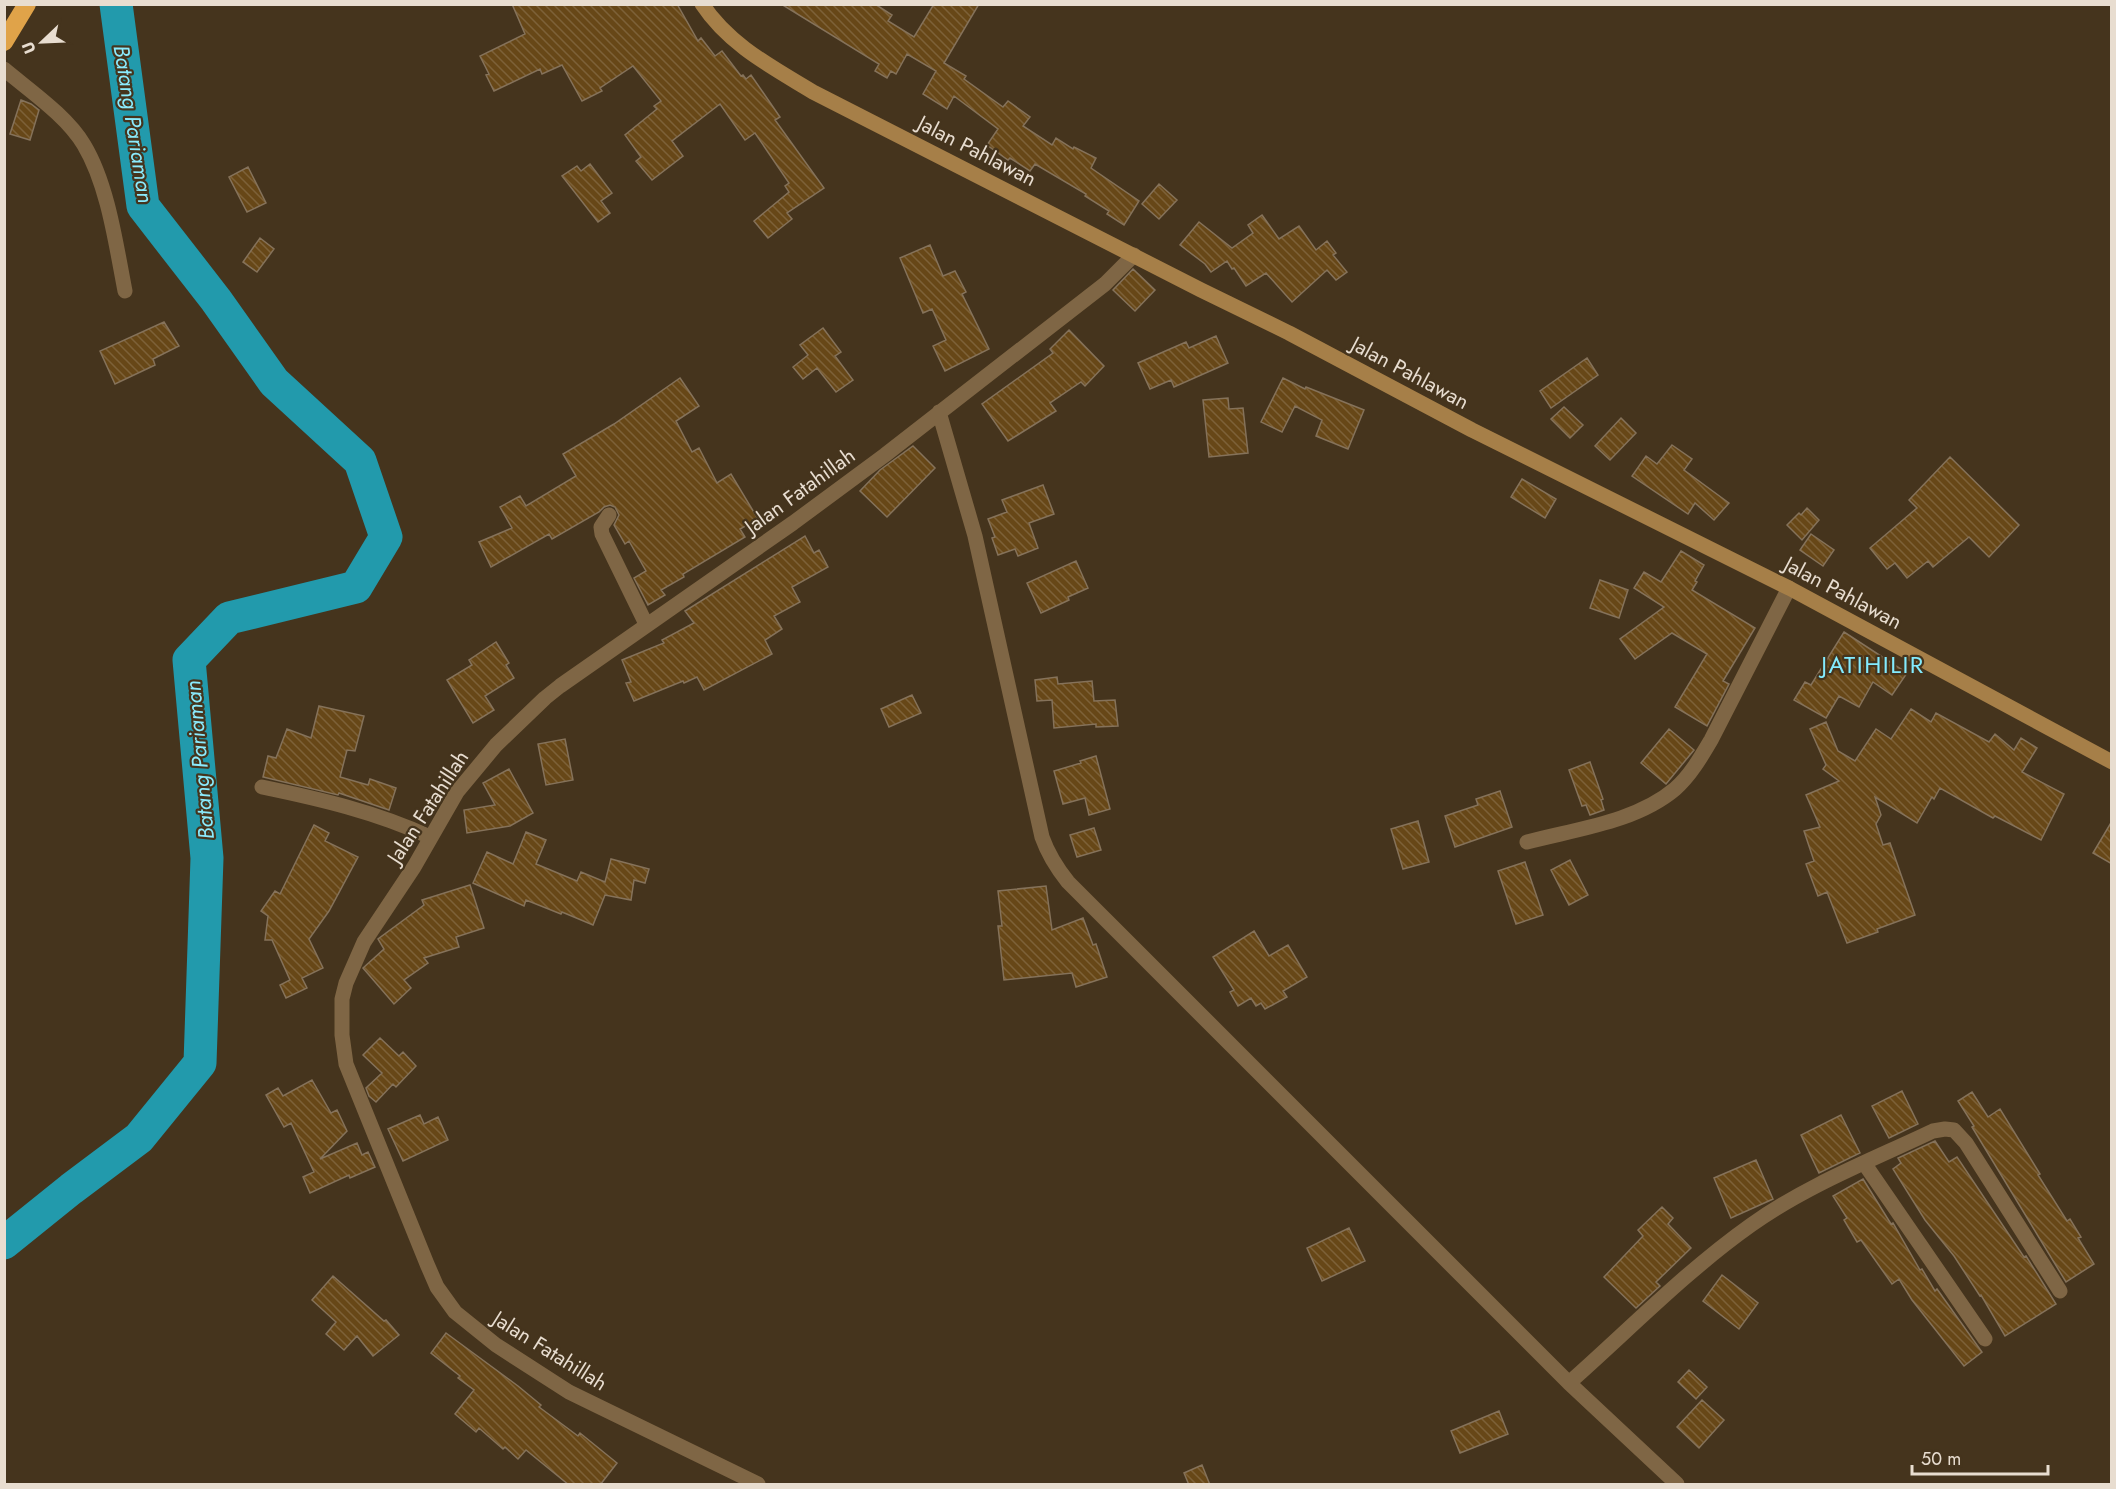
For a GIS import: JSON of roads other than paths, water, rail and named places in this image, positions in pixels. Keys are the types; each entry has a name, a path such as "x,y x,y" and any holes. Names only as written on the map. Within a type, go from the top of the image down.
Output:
{"highway":[{"path":"4,42 27,4"}],"street":[{"name":"Jalan Pahlawan","path":"702,4 729,37 752,55 797,82 1299,338 1472,430 1788,588 2112,762"},
{"path":"4,69 58,115 84,145 110,215 125,291"},
{"name":"Jalan Fatahillah","path":"758,1485 569,1392 496,1346 454,1312 437,1287 350,1075 342,1035 342,999 346,983 364,942 414,867 457,792 505,736 545,698 646,624 793,523 1096,291 1134,255"},
{"path":"939,412 975,536 1042,837 1056,867 1569,1383 1677,1485"},
{"path":"609,515 601,527 603,534 646,624"},
{"path":"1527,842 1624,816 1649,805 1677,787 1711,740 1788,588"},
{"path":"262,786 359,809 395,821 430,837"},
{"path":"1569,1383 1686,1278 1752,1224 1820,1183 1933,1131 1954,1130 1966,1143 2060,1291"},
{"path":"1864,1163 1985,1339"}],"waterway":[{"name":"Batang Pariaman","path":"4,1243 139,1138 200,1063 207,858 189,660 229,618 356,587 386,537 360,461 274,382 216,300 143,206 116,4"}],"district":[{"name":"JATIHILIR","path":"1873,664"}]}
